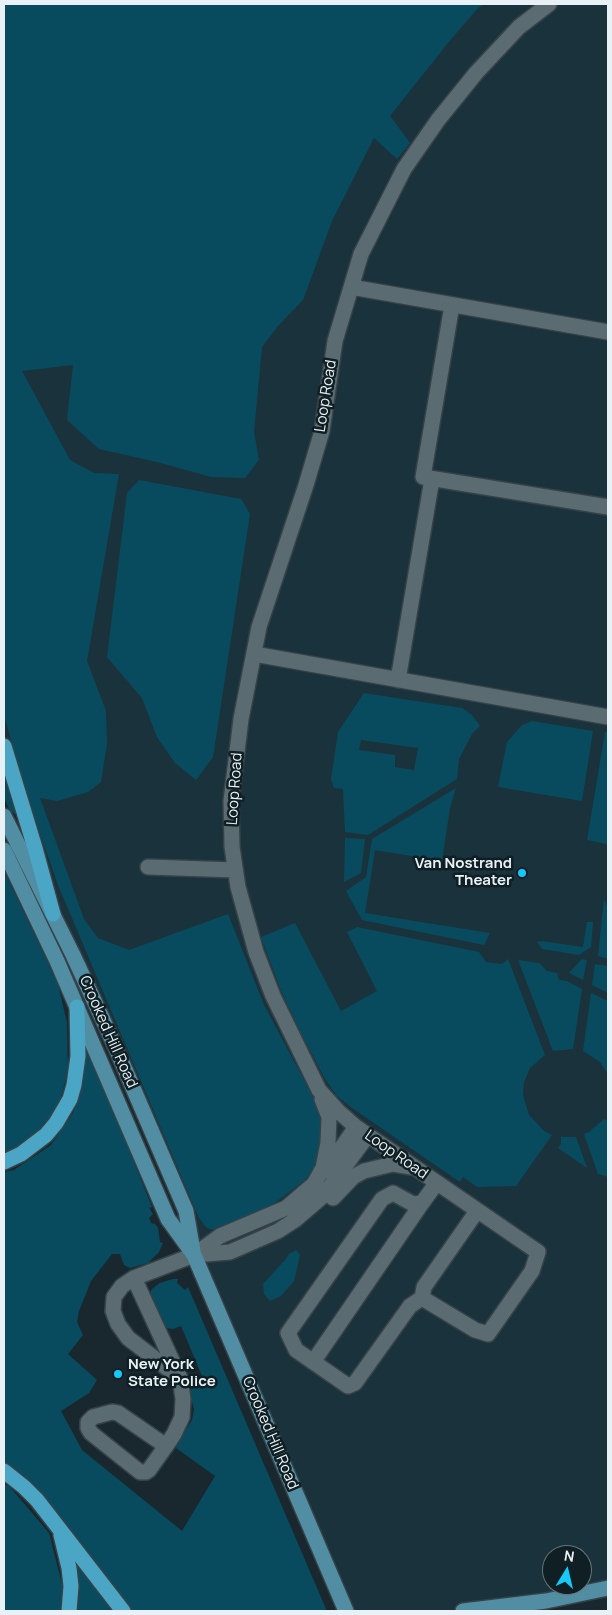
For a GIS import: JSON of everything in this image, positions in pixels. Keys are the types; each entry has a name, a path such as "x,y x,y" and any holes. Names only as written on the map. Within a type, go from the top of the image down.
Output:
{"highway":[{"path":"4,746 53,914"},
{"path":"4,1162 21,1154 46,1135 56,1123 70,1099 78,1056 77,1008"},
{"path":"4,1472 24,1487 37,1500 123,1611"},
{"path":"59,1528 69,1568 69,1611"}],"main road":[{"name":"Crooked Hill Road","path":"4,816 53,914 115,1046 186,1211 194,1255"},
{"name":"Crooked Hill Road","path":"4,850 57,961 168,1219 194,1255 346,1611"},
{"path":"463,1611 546,1601 608,1588"}],"lane":[{"name":"Loop Road","path":"422,1298 475,1330 488,1334 532,1271 538,1252 436,1184 362,1131 338,1111 319,1090 273,996 256,952 235,870 232,847 231,801 241,720 258,627 306,485 322,431 335,341 361,254 404,169 432,128 476,73 520,27 549,4"},
{"path":"351,286 608,332"},
{"path":"452,305 423,477 608,507"},
{"path":"398,680 432,478"},
{"path":"254,654 608,717"},
{"path":"148,867 235,870"},
{"path":"314,1184 323,1168 328,1143 329,1117 319,1090"},
{"path":"194,1255 230,1252 278,1231 304,1214 331,1187 362,1131"},
{"path":"180,1378 128,1338 118,1324 113,1312 114,1297 122,1286 134,1278 194,1255 220,1236 286,1208 314,1184 362,1131"},
{"path":"304,1214 326,1206 353,1177 364,1171 393,1164 412,1167"},
{"path":"313,1362 436,1184"},
{"path":"422,1203 414,1204 393,1193 382,1199 288,1333 296,1350 348,1386 355,1383 410,1306 422,1298 424,1287 477,1211"},
{"path":"134,1278 180,1378 183,1399 182,1417 166,1446 146,1472 140,1472 91,1433 88,1428 88,1422 93,1417 112,1412 118,1413 166,1446"}],"shaded area":[{"path":"4,4 608,4 608,1585 592,1588 592,1545 542,1545 542,1595 546,1595 447,1611 348,1611 98,1025 4,733"},
{"path":"4,4 484,4 477,9 447,44 390,116 410,143 397,159 374,138 332,221 303,300 278,326 262,347 254,432 259,460 245,478 211,477 99,449 67,420 73,365 22,371 70,460 94,473 119,474 87,661 106,711 107,744 101,782 88,792 57,801 40,798 84,919 98,938 129,950 228,914 264,1005 313,1097 323,1123 321,1148 315,1168 304,1181 272,1205 235,1225 218,1231 207,1228 199,1218 58,885 26,793 4,715"},
{"path":"139,480 241,499 250,514 213,757 196,780 175,763 157,737 142,698 107,657 127,493"},
{"path":"364,693 462,708 472,715 480,726 472,734 459,759 457,779 368,835 345,832 343,789 334,788 331,779 338,732","holes":["361,740 418,748 414,770 395,767 395,755 359,750"]},
{"path":"532,721 593,731 582,801 498,787 507,742 522,725"},
{"path":"605,732 608,732 607,844 587,840"},
{"path":"4,769 17,815 10,811 4,798"},
{"path":"456,788 450,808 442,861 375,850 365,913 490,933 484,945 362,920 346,891 366,877 372,839"},
{"path":"345,838 365,839 361,873 344,882"},
{"path":"4,871 58,984 67,1023 68,1072 56,1114 25,1145 4,1154"},
{"path":"604,899 608,908 608,959 598,956"},
{"path":"587,922 593,922 591,947 579,955 542,949 537,942 583,947"},
{"path":"295,923 341,1011 377,991 347,932 357,927 479,952 486,962 502,964 508,959 545,1055 530,1068 524,1082 523,1095 529,1115 544,1131 552,1135 516,1186 477,1187 463,1177 460,1182 337,1096 325,1079 301,1033 282,993 261,937"},
{"path":"582,959 587,960 583,980 569,973"},
{"path":"518,960 539,963 547,971 557,973 559,980 567,981 582,989 573,1049 553,1051"},
{"path":"595,964 608,966 608,993 592,985"},
{"path":"591,993 608,1001 608,1074 600,1062 583,1051"},
{"path":"86,1053 91,1056 152,1207 149,1208 153,1214 149,1218 151,1223 155,1224 158,1228 160,1242 163,1243 159,1252 148,1263 130,1268 124,1265 120,1254 112,1254 91,1281 79,1311 77,1322 83,1335 68,1354 97,1380 89,1393 61,1411 82,1450 182,1531 215,1476 176,1448 192,1420 194,1409 189,1391 192,1387 205,1383 181,1326 173,1329 167,1328 149,1301 149,1294 160,1283 178,1279 177,1283 185,1290 188,1287 326,1609 322,1611 131,1611 60,1519 4,1466 4,1172 14,1170 51,1145 73,1113 83,1076"},
{"path":"604,1119 608,1121 608,1177 598,1174 584,1134"},
{"path":"561,1137 576,1137 587,1168 558,1148 561,1144"},
{"path":"296,1250 300,1255 294,1281 281,1296 270,1301 264,1294 263,1284 289,1254"},
{"path":"4,1484 9,1486 49,1533 64,1592 61,1611 4,1611"},
{"path":"77,1567 113,1611 77,1611 79,1593"}],"place":[{"name":"Van Nostrand Theater","path":"522,873"},
{"name":"New York State Police","path":"118,1374"}]}
